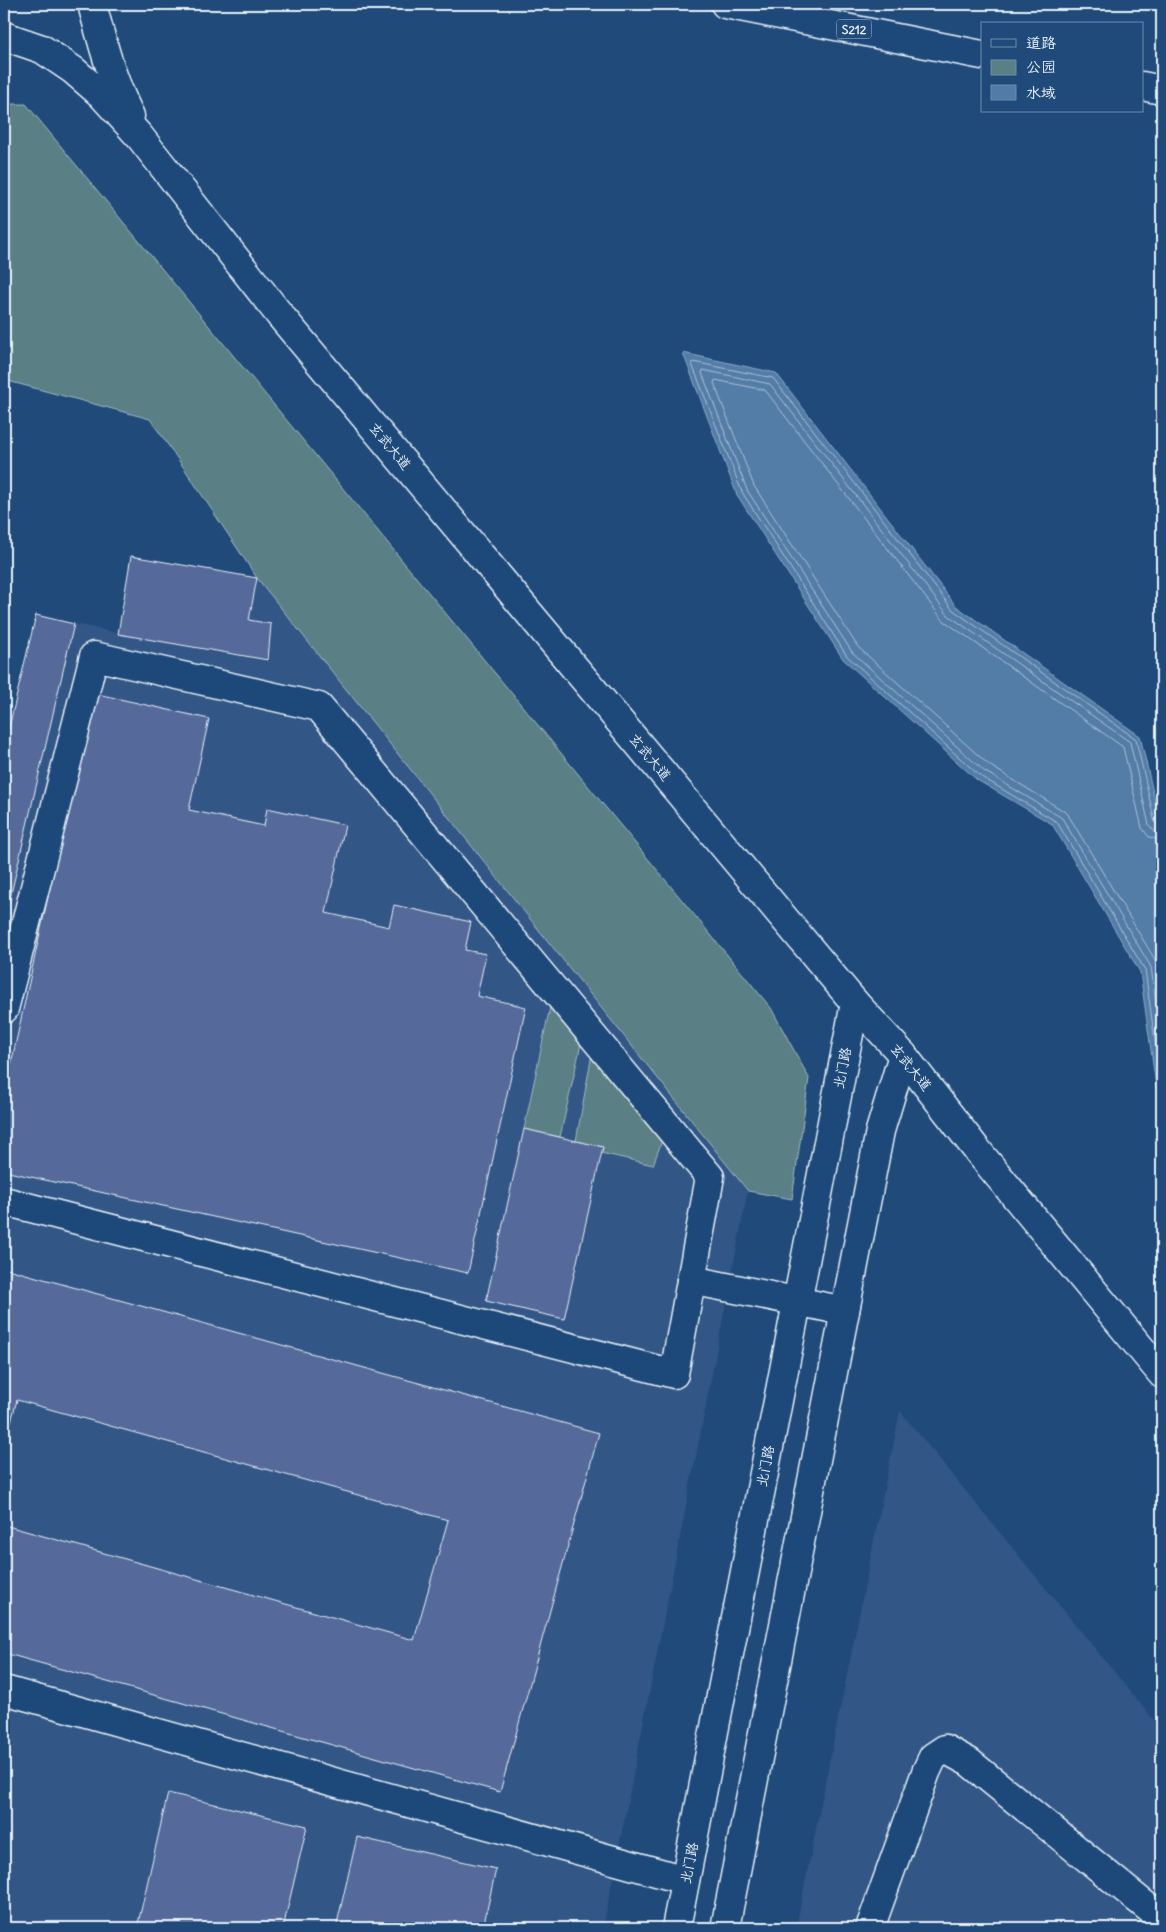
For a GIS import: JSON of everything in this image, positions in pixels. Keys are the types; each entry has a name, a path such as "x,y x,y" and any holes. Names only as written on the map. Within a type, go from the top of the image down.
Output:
{"main road":[{"path":"92,4 106,55 121,98 140,137"},
{"name":"S212","path":"725,4 981,55"},
{"path":"4,36 42,49 73,70 102,95 140,137"},
{"path":"1144,86 1162,90"},
{"name":"玄武大道","path":"140,137 279,314 855,1003 903,1055 977,1150 1162,1374"},
{"path":"4,1009 94,656 320,707 710,1177 674,1374 4,1201"},
{"name":"北门路","path":"676,1928 855,1003"},
{"path":"725,1928 880,1131 903,1055"},
{"path":"691,1280 845,1311"},
{"path":"4,1690 686,1880"},
{"path":"870,1928 926,1772 933,1757 945,1749 969,1762 1162,1918"}],"shaded area":[{"path":"131,556 257,578 748,1191 603,1928 4,1928 4,748 36,615 117,633"},
{"path":"900,1411 1162,1730 1162,1928 796,1928"}],"green space":[{"path":"4,104 26,104 771,1008 809,1078 792,1199 748,1191 257,578 150,419 4,380"},
{"path":"550,1007 581,1044 560,1137 524,1129"},
{"path":"592,1054 663,1138 653,1165 601,1153 603,1147 576,1141"}],"water":[{"path":"683,353 776,373 956,606 1140,736 1162,832 1162,1098 1157,1093 1140,972 1052,824 977,780 843,659 737,495"}],"building":[{"path":"131,556 257,578 249,620 271,624 268,660 118,634"},
{"path":"36,615 74,624 4,924 4,748"},
{"path":"93,693 209,719 189,810 264,826 267,808 345,825 326,913 389,927 394,905 471,922 465,950 486,954 477,996 526,1007 468,1273 4,1171 4,1096"},
{"path":"524,1129 603,1147 564,1319 486,1301"},
{"path":"4,1268 599,1433 500,1792 4,1653 4,1525 414,1640 448,1520 17,1400 4,1447"},
{"path":"168,1793 307,1826 283,1928 137,1928"},
{"path":"357,1837 496,1869 483,1928 336,1928"}]}
